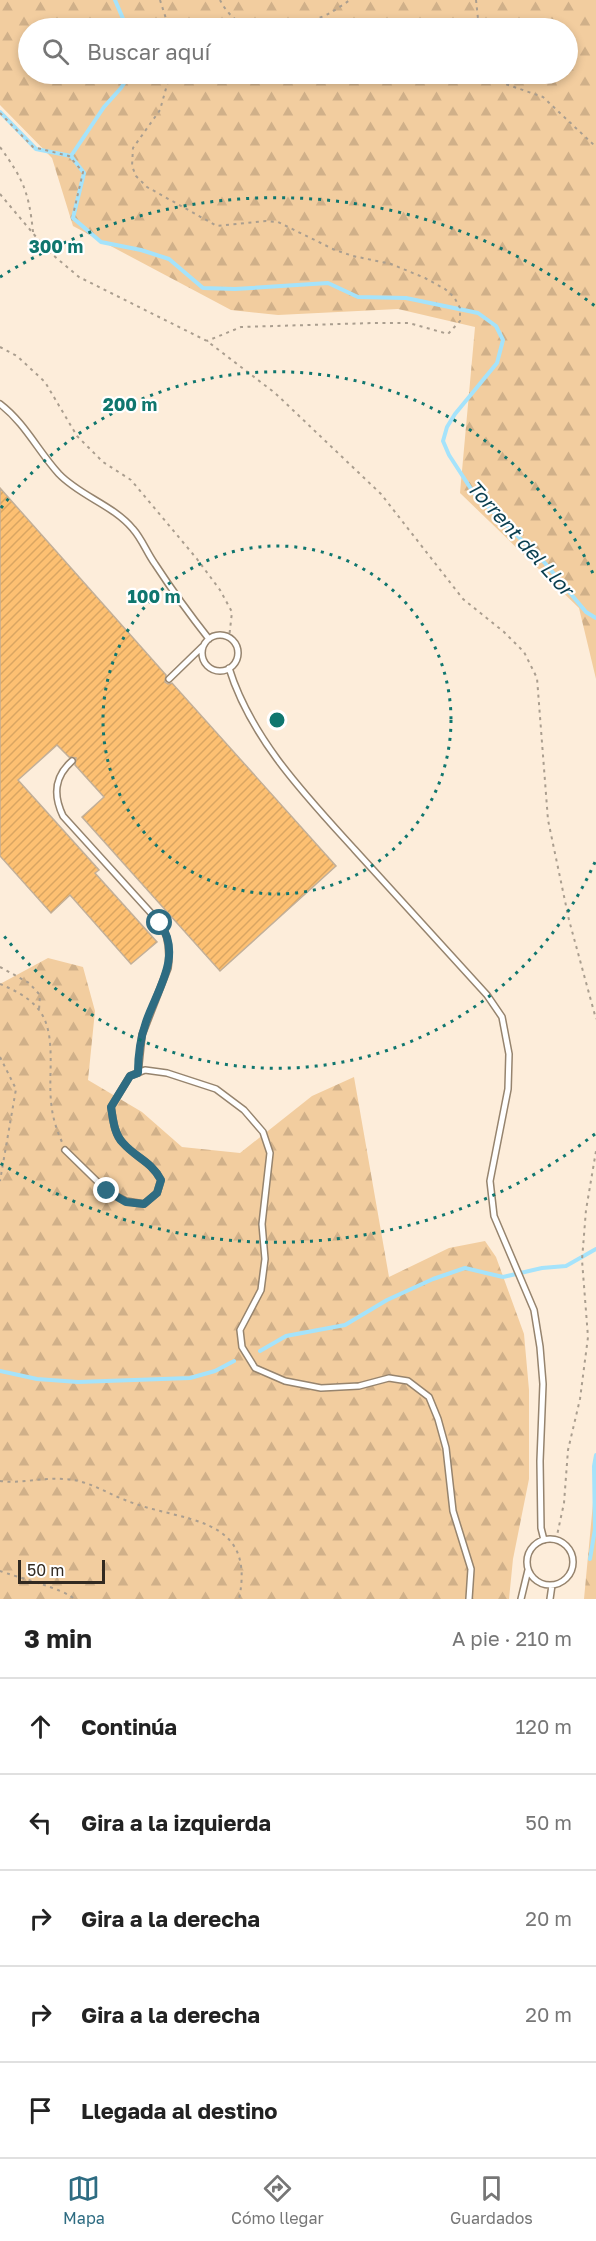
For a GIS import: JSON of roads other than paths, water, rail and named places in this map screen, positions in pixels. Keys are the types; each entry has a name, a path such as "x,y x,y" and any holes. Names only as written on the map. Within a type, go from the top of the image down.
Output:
{"lane":[{"path":"0,404 12,413 28,431 39,450 62,477 122,517 135,530 154,564 209,639"},
{"path":"169,679 209,639 219,636 229,638 237,647 237,659 229,668 219,671 208,667 202,657 204,646"},
{"path":"229,668 238,696 269,747 312,802 487,995 502,1017 509,1054 508,1089 490,1180 494,1216 534,1310 540,1347 543,1384 540,1461 541,1528 544,1540"},
{"path":"72,761 62,770 57,785 56,798 63,816 160,923 168,944 168,968 142,1035 138,1073"},
{"path":"65,1150 107,1191 126,1202 144,1204 157,1193 161,1180 155,1168 122,1143 114,1125 111,1107 130,1076 145,1070 167,1073 216,1089 244,1110 263,1132 270,1153 262,1224 266,1259 261,1290 240,1330 242,1347 255,1368 285,1381 321,1388 359,1386 389,1378 408,1381 429,1397 446,1448 453,1510 471,1569 469,1599"},
{"path":"521,1599 528,1570 528,1556 534,1545 544,1540 556,1539 566,1545 572,1555 573,1564 570,1575 560,1583 542,1584 535,1581 528,1570"},
{"path":"550,1599 552,1585"}],"waterway":[{"path":"115,0 123,18"},
{"path":"71,156 104,107 124,84"},
{"name":"Torrent del Llor","path":"0,112 36,149 71,156 84,173 73,218 101,242 141,250 169,259 203,288 235,289 328,283 358,297 406,298 478,313 496,326 503,340 497,363 455,414 447,427 443,441 449,455 473,492 544,562 586,612 596,618"},
{"path":"260,1351 286,1336 345,1325 387,1300 433,1279 465,1268 503,1277 542,1268 566,1266 596,1249"},
{"path":"0,1371 37,1379 78,1382 190,1378 215,1371 234,1361"},
{"path":"590,1559 595,1529 594,1466 596,1455"}]}
